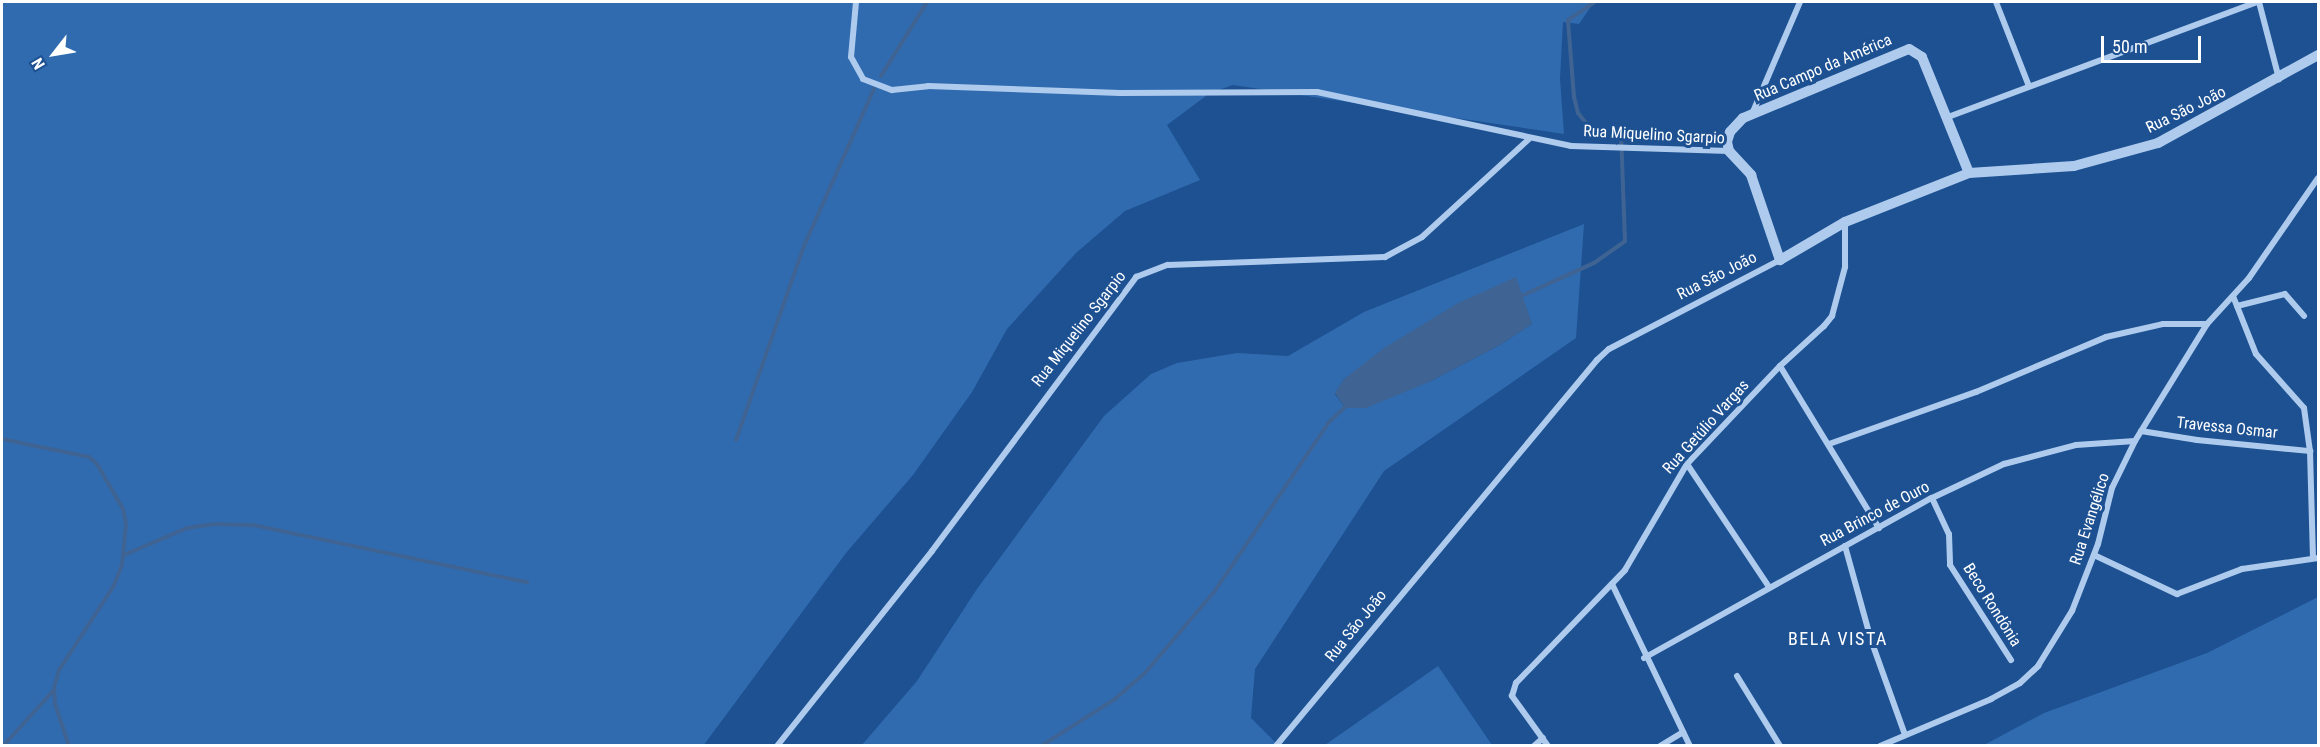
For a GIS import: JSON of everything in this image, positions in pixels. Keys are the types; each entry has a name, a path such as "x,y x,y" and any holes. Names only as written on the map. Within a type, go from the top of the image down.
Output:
{"street":[{"name":"Rua Miquelino Sgarpio","path":"856,2 851,57 863,79 892,90 939,86 1120,93 1317,92 1529,139 1582,147 1729,152 1751,176 1780,260"},
{"path":"1729,152 1730,132 1751,115 1800,2"},
{"path":"1996,2 2029,86"},
{"path":"1948,117 2258,2 2279,79"},
{"name":"Rua Campo da América","path":"1751,115 1909,50 1922,57 1969,173"},
{"name":"Rua São João","path":"1276,746 1597,360 1609,349 1780,260 1845,222 1969,173 2074,166 2116,157 2204,121 2319,55"},
{"name":"Rua Miquelino Sgarpio","path":"777,746 932,550 1136,277 1168,265 1385,257 1422,237 1529,139"},
{"name":"Rua Evangélico","path":"1880,746 1954,717 2020,683 2059,638 2094,555 2112,488 2135,441 2207,324 2233,296 2319,178"},
{"name":"Rua Getúlio Vargas","path":"1543,738 1512,696 1516,682 1611,584 1634,556 1687,464 1780,366 1832,316 1845,267 1845,222"},
{"path":"2237,306 2285,294 2304,316"},
{"path":"2094,555 2177,594 2242,569 2316,558 2310,451 2304,408 2256,354 2233,296"},
{"path":"1829,444 1976,392 2106,337 2163,324 2207,324"},
{"path":"1780,366 1880,528"},
{"name":"Travessa Osmar","path":"2141,431 2197,441 2310,451"},
{"name":"Rua Brinco de Ouro","path":"1644,658 1932,498 2004,464 2047,452 2135,441"},
{"path":"1687,464 1769,587"},
{"name":"Beco Rondônia","path":"1932,498 1949,534 1950,565 2011,660"},
{"path":"1845,546 1870,640 1905,735"},
{"path":"1611,584 1644,658 1690,746"},
{"path":"1737,676 1780,746"},
{"path":"1660,746 1683,732"},
{"path":"1534,746 1543,738 1548,746"}],"shaded area":[{"path":"2,2 1594,2 1579,24 1563,22 1560,79 1564,134 1233,85 1210,93 1167,125 1200,180 1125,211 1076,253 1007,329 972,392 913,475 846,553 703,746 2,745"},
{"path":"1584,224 1576,338 1384,471 1255,669 1251,718 1278,745 861,746 917,681 977,589 1104,416 1151,374 1177,363 1237,353 1288,356 1364,312","holes":["1515,278 1532,324 1500,345 1429,382 1345,408 1335,394 1344,379"]},
{"path":"1516,277 1532,324 1500,345 1429,382 1366,408 1345,408 1335,393 1344,379 1384,348 1458,303"},
{"path":"2318,597 2318,745 1984,745 2044,713 2207,653"},
{"path":"1438,666 1492,745 1325,745"}],"waterway":[{"path":"881,76 927,2"},
{"path":"1519,297 1594,263 1625,241 1621,134 1589,127 1578,113 1574,97 1568,20 1595,2"},
{"path":"736,440 804,246 874,89"},
{"path":"1041,746 1115,699 1145,673 1214,592 1329,422 1348,404"},
{"path":"2,439 89,457 97,464 123,509 126,524 122,565 113,587 59,670 54,688 55,704 69,746"},
{"path":"124,555 187,528 215,524 253,525 527,582"},
{"path":"3,746 53,691"}],"district":[{"name":"BELA VISTA","path":"1838,639"}]}
